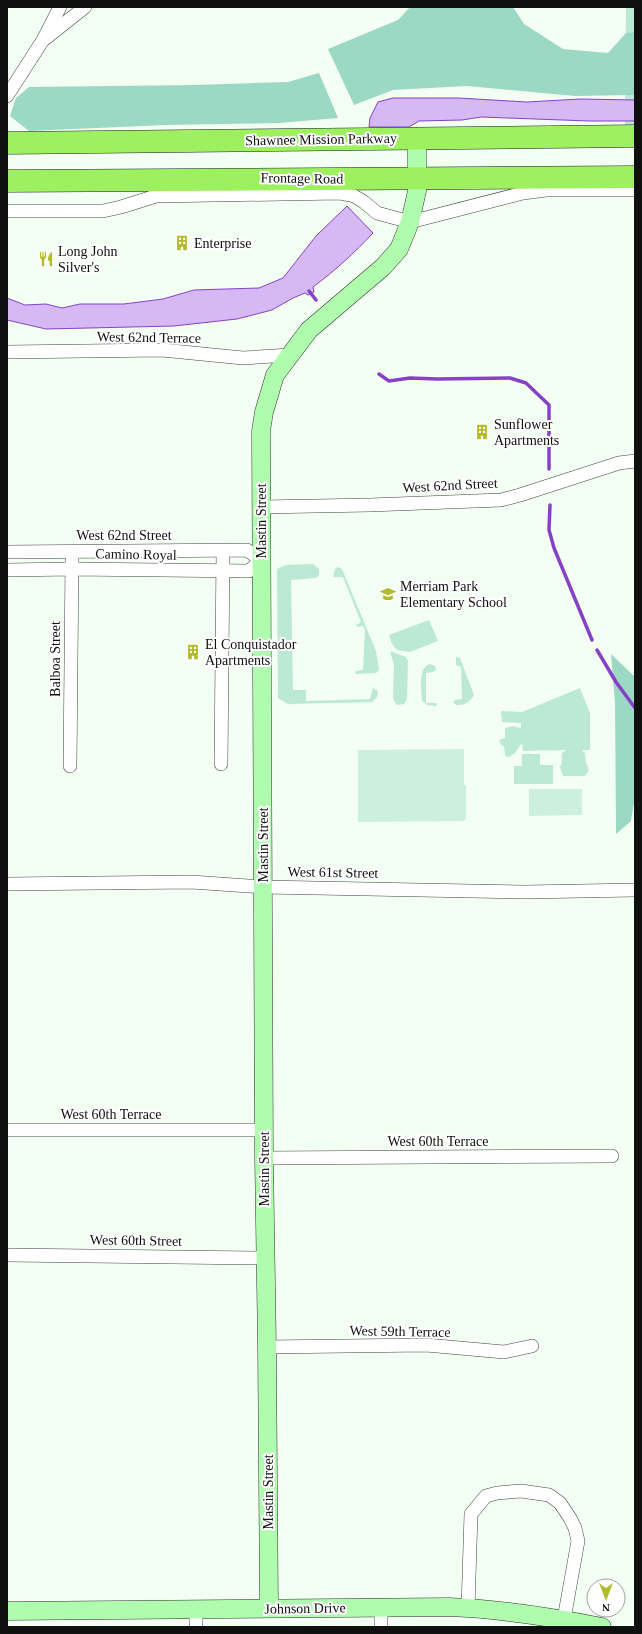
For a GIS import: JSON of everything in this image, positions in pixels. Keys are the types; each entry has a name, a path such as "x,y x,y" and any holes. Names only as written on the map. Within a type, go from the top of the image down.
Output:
{"highway":[{"name":"Shawnee Mission Parkway","path":"7,144 635,136"},
{"path":"7,181 635,177"}],"street":[{"path":"7,96 43,40 60,7"},
{"path":"43,40 85,7"},
{"name":"Mastin Street","path":"269,1608 264,1158 264,887 261,560 261,446 264,412 275,374 309,330 383,268 399,249 410,222 417,191 417,138"},
{"name":"Frontage Road","path":"7,211 104,211 156,196 339,193 354,196 377,213 410,222 523,193 546,190 635,190"},
{"name":"West 62nd Terrace","path":"7,352 162,350 243,358 290,355"},
{"name":"West 62nd Street","path":"261,507 500,500 520,496 619,463 635,461"},
{"name":"West 62nd Street","path":"7,552 247,550 261,560"},
{"name":"Balboa Street","path":"70,766 72,551"},
{"path":"222,764 223,551"},
{"name":"Camino Royal","path":"7,570 72,569 249,571 261,560"},
{"name":"West 61st Street","path":"7,884 191,882 264,887 526,892 635,890"},
{"name":"West 60th Terrace","path":"7,1130 264,1130"},
{"name":"West 60th Terrace","path":"264,1158 612,1156"},
{"name":"West 60th Street","path":"7,1255 265,1258"},
{"name":"West 59th Terrace","path":"267,1348 426,1345 504,1352 532,1346"},
{"path":"468,1608 471,1514 486,1496 497,1493 522,1491 549,1495 560,1503 576,1528 578,1541 571,1623"},
{"path":"381,1607 381,1627"},
{"name":"Johnson Drive","path":"7,1611 381,1607 468,1608 510,1611 571,1623 602,1627"},
{"path":"196,1609 196,1627"}],"green space":[{"path":"410,7 513,7 524,24 563,49 608,53 626,33 635,32 635,95 575,96 467,86 393,90 354,105 328,49 398,20"},
{"path":"626,7 635,7 635,125 625,125"},
{"path":"319,73 338,118 279,123 165,125 29,131 10,116 16,98 29,87 195,85 288,82"},
{"path":"313,564 319,569 319,575 316,578 291,580 293,690 306,690 306,701 370,699 373,688 378,691 377,697 372,702 288,704 278,698 277,569 286,565"},
{"path":"338,567 342,569 376,651 379,670 376,673 355,674 356,671 363,670 365,630 363,626 357,627 356,625 361,622 343,577 333,577 335,569"},
{"path":"429,620 438,641 410,652 397,650 392,644 389,635"},
{"path":"390,651 406,657 408,661 407,699 404,704 397,705 393,699 394,665"},
{"path":"611,654 635,677 635,797 631,821 616,834 615,702"},
{"path":"456,657 460,658 474,695 466,703 459,705 456,705 453,702 455,700 462,699 461,667 456,665"},
{"path":"430,664 435,666 436,670 426,673 426,703 436,703 437,706 427,705 422,701 421,680 423,670"},
{"path":"580,688 590,713 590,750 582,750 585,753 586,763 589,770 585,776 563,776 560,767 562,762 562,753 566,750 523,751 522,743 515,753 509,757 505,756 504,746 501,745 499,740 505,738 505,728 513,726 521,728 521,723 502,722 501,711 522,712"},
{"path":"464,749 466,819 464,821 358,822 358,750"},
{"path":"522,754 540,754 540,765 553,765 553,784 514,784 514,766 522,766"},
{"path":"529,789 582,789 582,815 529,816"}],"shaded area":[{"path":"393,98 458,98 527,102 580,99 635,100 635,121 481,117 462,120 419,121 409,127 369,127 370,118 378,102"},
{"path":"347,206 373,233 344,261 313,287 314,292 308,295 305,293 293,298 272,310 237,319 174,326 46,329 7,320 7,298 25,305 46,304 62,308 80,304 124,304 163,299 194,290 259,288 283,278 316,236"}],"waterway":[{"path":"309,291 316,300"},
{"path":"379,374 389,381 410,378 510,378 526,383 549,405 549,469"},
{"path":"550,505 549,530 554,548 592,640"},
{"path":"597,650 616,682 635,708"}],"place":[{"name":"Enterprise","path":"182,243"},
{"name":"Long John Silver's","path":"46,259"},
{"name":"Sunflower Apartments","path":"482,432"},
{"name":"Merriam Park Elementary School","path":"388,594"},
{"name":"El Conquistador Apartments","path":"193,652"}]}
